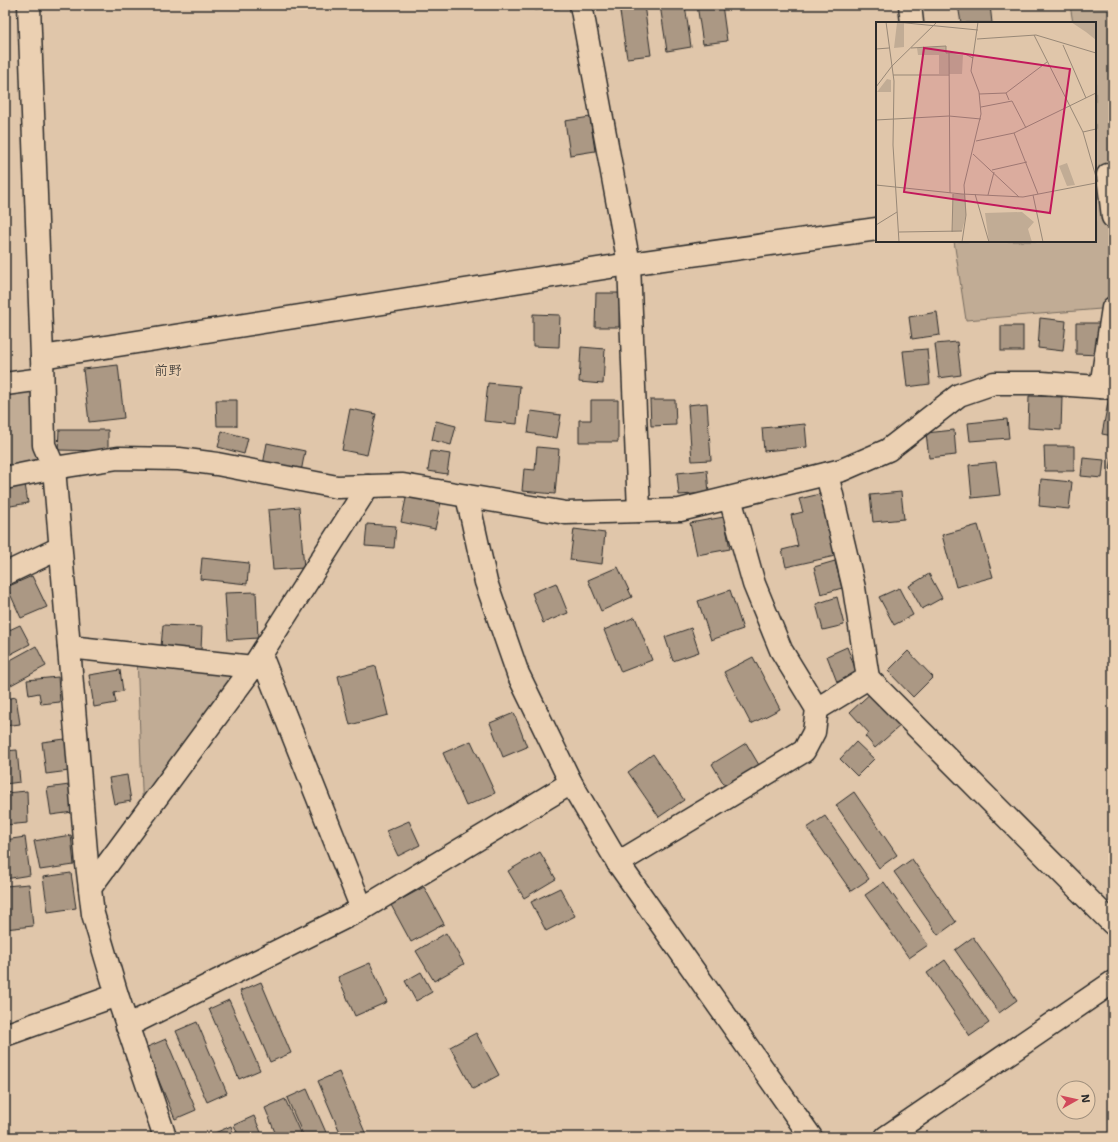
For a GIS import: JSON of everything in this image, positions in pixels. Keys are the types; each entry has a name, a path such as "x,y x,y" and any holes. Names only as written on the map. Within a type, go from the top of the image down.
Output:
{"street":[{"path":"29,5 44,445 54,468 86,857 93,914 127,1026 165,1137"},
{"path":"581,5 628,264 639,511"},
{"path":"910,5 912,22"},
{"path":"1113,175 1108,175 1102,197 1113,217"},
{"path":"42,357 628,264 876,229"},
{"path":"5,478 54,468 118,458 179,459 217,464 337,488 403,485 566,513 680,510 842,470 888,450 959,395 994,382 1107,387 1113,308"},
{"path":"5,384 42,379"},
{"path":"827,474 854,588 868,678 1113,924"},
{"path":"90,888 257,661 368,486"},
{"path":"467,496 486,582 518,674 571,783 618,863 811,1137"},
{"path":"618,863 804,751 814,732 817,709 781,650 754,584 730,498"},
{"path":"5,574 60,548"},
{"path":"69,647 257,661"},
{"path":"257,661 362,909"},
{"path":"817,709 868,678"},
{"path":"127,1026 362,909 571,783"},
{"path":"886,1137 1113,982"},
{"path":"5,1035 117,995"}],"shaded area":[{"path":"1070,5 1113,5 1113,308 966,320 954,242 1096,242 1096,22 1073,22"},
{"path":"42,379 54,468 5,478 5,384"},
{"path":"137,655 253,667 143,816"}],"building":[{"path":"535,5 560,5 560,8 535,10"},
{"path":"619,5 644,5 651,55 627,58"},
{"path":"660,5 685,5 691,47 667,51"},
{"path":"697,5 722,5 727,41 703,44"},
{"path":"958,5 990,5 992,22 961,22"},
{"path":"590,117 595,151 570,155 565,121"},
{"path":"596,293 620,293 619,327 595,327"},
{"path":"937,312 940,335 912,339 909,317"},
{"path":"533,314 560,315 559,347 533,346"},
{"path":"1040,318 1066,321 1063,351 1038,348"},
{"path":"1076,323 1100,323 1099,355 1076,354"},
{"path":"1001,326 1023,326 1023,351 1001,351"},
{"path":"957,342 961,375 939,378 935,344"},
{"path":"581,347 605,349 603,384 579,382"},
{"path":"927,349 930,384 907,387 903,351"},
{"path":"118,365 124,418 89,422 83,369"},
{"path":"488,383 520,386 517,424 484,421"},
{"path":"1029,396 1062,397 1061,430 1028,428"},
{"path":"1109,397 1113,398 1113,436 1102,434"},
{"path":"216,400 237,400 237,426 217,426"},
{"path":"591,400 618,400 618,442 579,442 579,420 591,420"},
{"path":"650,400 675,400 676,425 651,426"},
{"path":"707,403 711,460 692,461 688,405"},
{"path":"350,409 376,414 367,455 342,450"},
{"path":"531,411 561,415 557,438 528,433"},
{"path":"1007,419 1009,438 970,441 968,423"},
{"path":"436,421 456,426 451,445 432,440"},
{"path":"805,424 807,447 764,451 762,428"},
{"path":"59,430 108,430 108,451 58,450"},
{"path":"954,430 956,455 929,458 926,433"},
{"path":"222,431 248,438 244,454 218,447"},
{"path":"267,443 305,451 301,472 263,465"},
{"path":"1044,446 1074,446 1074,471 1045,471"},
{"path":"537,447 559,449 555,494 522,491 524,469 535,470"},
{"path":"1113,450 1113,470 1110,469"},
{"path":"431,451 450,454 447,474 428,471"},
{"path":"1083,458 1104,460 1102,478 1081,476"},
{"path":"996,462 1000,495 972,498 969,465"},
{"path":"707,470 709,493 679,495 677,473"},
{"path":"1041,479 1072,482 1069,509 1039,506"},
{"path":"25,484 28,503 5,507 5,487"},
{"path":"901,492 904,519 873,522 870,495"},
{"path":"407,494 441,502 435,529 401,522"},
{"path":"820,494 835,556 786,567 782,550 798,546 791,515 803,512 799,499"},
{"path":"299,507 304,568 273,570 268,510"},
{"path":"724,517 730,549 697,555 690,523"},
{"path":"367,524 396,526 394,548 365,546"},
{"path":"978,525 993,577 956,587 942,535"},
{"path":"574,529 605,533 602,564 570,560"},
{"path":"202,558 249,563 247,584 200,579"},
{"path":"835,561 842,588 821,594 814,567"},
{"path":"618,567 632,597 601,611 588,580"},
{"path":"929,574 942,598 922,609 909,586"},
{"path":"32,576 47,607 21,618 7,587"},
{"path":"556,583 568,613 543,623 532,593"},
{"path":"899,588 913,615 894,625 879,597"},
{"path":"730,590 743,629 711,640 698,601"},
{"path":"256,592 258,638 228,640 225,593"},
{"path":"837,597 844,625 823,630 816,604"},
{"path":"635,617 652,660 621,672 604,630"},
{"path":"20,625 30,644 5,657 5,632"},
{"path":"163,625 202,627 201,650 161,647"},
{"path":"691,628 699,652 673,661 665,637"},
{"path":"36,646 46,666 11,685 5,674 5,663"},
{"path":"847,647 857,673 837,682 827,656"},
{"path":"908,651 933,677 913,697 888,671"},
{"path":"753,657 780,709 751,724 724,672"},
{"path":"376,666 388,715 350,725 338,676"},
{"path":"120,670 123,691 114,693 116,703 94,707 89,675"},
{"path":"58,677 60,702 41,704 39,693 29,695 27,680"},
{"path":"873,691 902,724 875,748 865,736 869,733 850,712"},
{"path":"16,697 20,724 5,726 5,699"},
{"path":"514,713 527,747 503,757 490,723"},
{"path":"65,739 69,771 46,774 42,742"},
{"path":"471,741 495,793 466,806 443,753"},
{"path":"856,742 874,759 857,776 840,759"},
{"path":"746,743 759,765 725,786 712,764"},
{"path":"17,750 20,782 5,784 5,751"},
{"path":"653,754 684,800 659,817 628,772"},
{"path":"127,775 131,801 114,804 109,778"},
{"path":"69,785 73,812 51,815 47,788"},
{"path":"27,791 28,823 5,825 5,793"},
{"path":"854,792 897,855 879,868 836,805"},
{"path":"825,816 869,879 851,891 807,828"},
{"path":"409,821 420,845 398,856 386,831"},
{"path":"71,835 74,865 40,870 34,841"},
{"path":"25,837 30,875 5,879 5,840"},
{"path":"540,852 556,879 524,898 508,871"},
{"path":"912,859 956,922 938,935 894,872"},
{"path":"71,873 76,908 48,912 43,877"},
{"path":"884,882 928,945 909,958 865,895"},
{"path":"29,884 33,926 5,929 5,886"},
{"path":"424,887 444,924 411,942 391,905"},
{"path":"560,888 575,916 546,931 531,902"},
{"path":"446,933 464,964 434,981 416,951"},
{"path":"973,937 1017,1000 999,1013 955,950"},
{"path":"945,960 989,1023 970,1036 927,973"},
{"path":"370,963 387,1002 355,1016 338,977"},
{"path":"421,972 432,992 416,1001 405,981"},
{"path":"261,982 291,1053 270,1062 240,991"},
{"path":"229,1000 260,1070 239,1079 209,1009"},
{"path":"197,1022 227,1093 207,1102 176,1031"},
{"path":"476,1033 499,1075 473,1089 450,1047"},
{"path":"166,1039 196,1110 175,1119 145,1048"},
{"path":"339,1072 367,1137 342,1137 318,1081"},
{"path":"307,1089 328,1137 304,1137 287,1098"},
{"path":"285,1099 302,1137 277,1137 265,1108"},
{"path":"254,1116 263,1137 239,1137 234,1125"},
{"path":"231,1126 235,1137 211,1137 210,1135"}],"district":[{"name":"前野","path":"168,370"}]}
